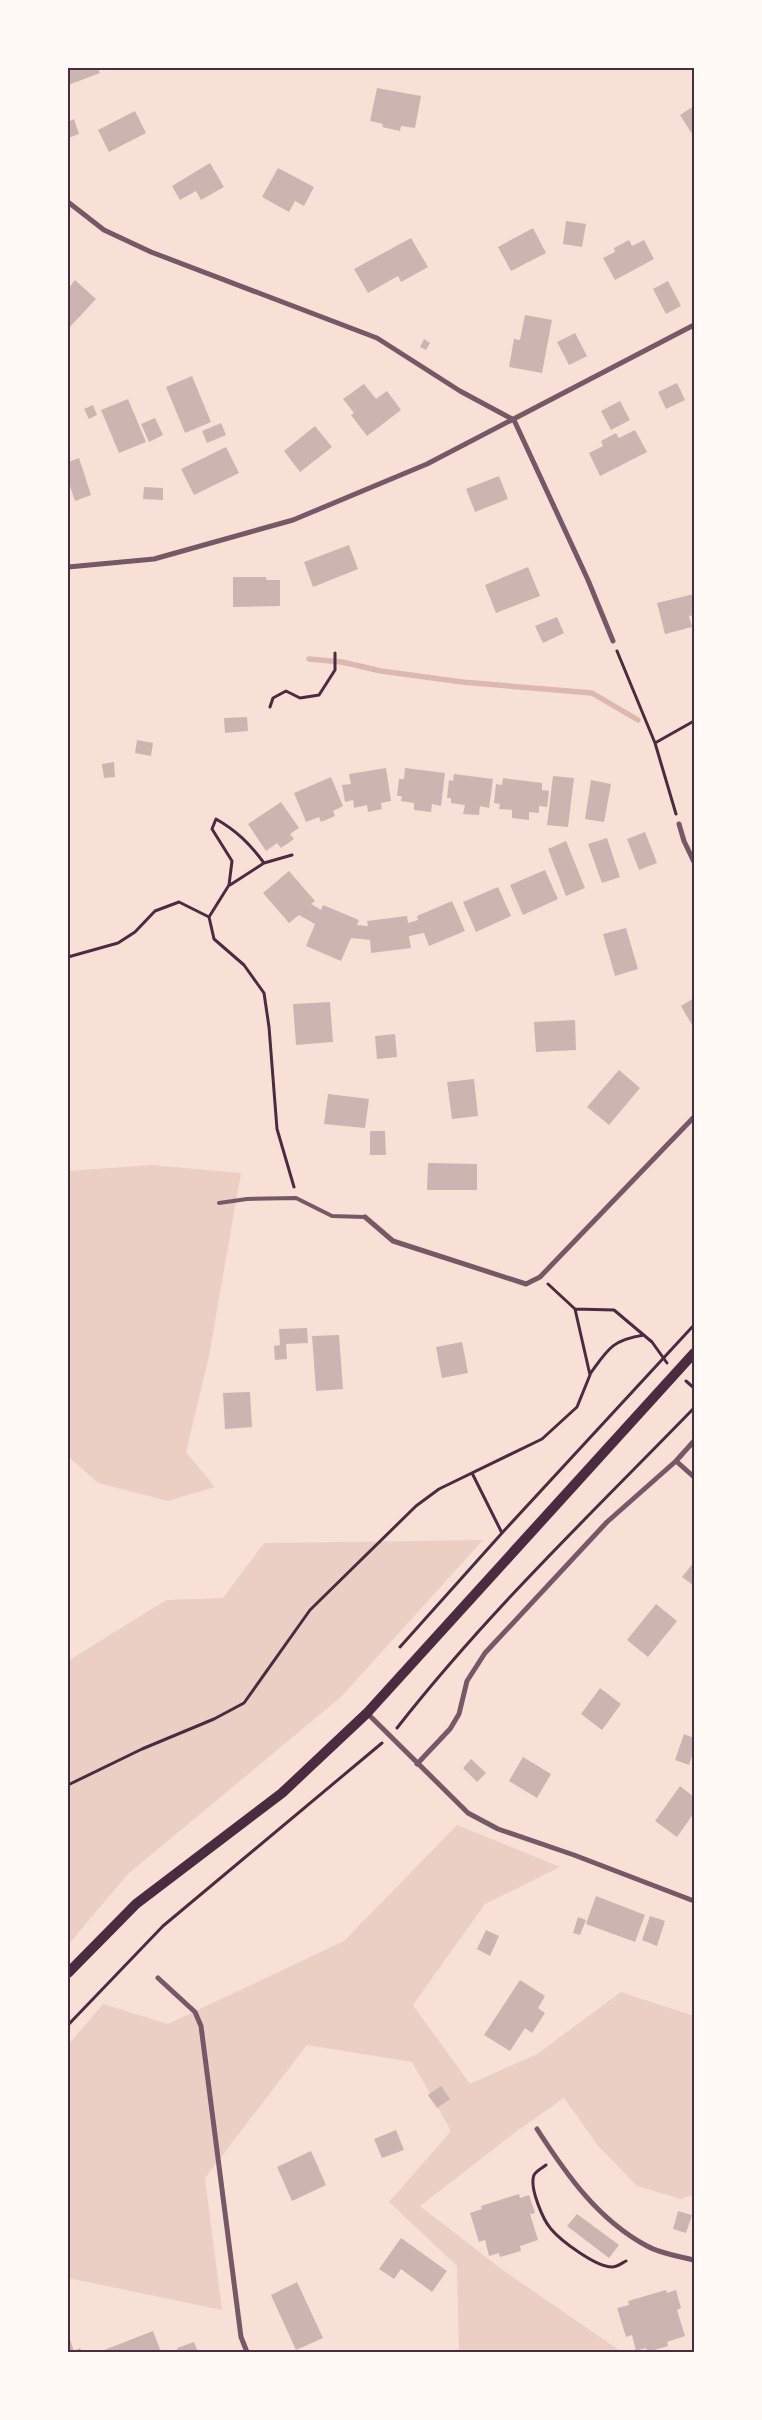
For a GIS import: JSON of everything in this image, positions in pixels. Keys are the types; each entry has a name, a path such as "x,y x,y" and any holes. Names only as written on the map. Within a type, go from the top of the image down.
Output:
{"main road":[{"path":"68,1973 136,1904 282,1793 367,1713 694,1353"}],"street":[{"path":"68,202 104,230 151,252 377,338 460,391 514,420 588,580 613,641"},
{"path":"68,567 154,559 293,520 427,464 694,325"},
{"path":"679,824 684,842 694,862"},
{"path":"365,1217 393,1241 526,1284 540,1276 694,1117"},
{"path":"417,1764 450,1729 459,1714 467,1680 485,1653 607,1522 676,1461 694,1441"},
{"path":"676,1461 694,1477"},
{"path":"367,1713 468,1813 498,1829 574,1855 694,1901"},
{"path":"158,1978 195,2012 201,2026 241,2337 247,2352"},
{"path":"537,2129 569,2179 599,2209 647,2246 694,2260"}],"lane":[{"path":"219,1203 248,1199 296,1198 332,1216 365,1217"}],"path":[{"path":"613,641 655,743 679,824"},
{"path":"270,707 273,698 286,691 300,698 319,695 335,670 335,652"},
{"path":"655,743 694,721"},
{"path":"264,863 249,843 234,829 216,819 212,829 232,861 229,885 210,917 214,939 244,965 264,993 269,1027 277,1129 296,1198"},
{"path":"229,885 264,863 292,854"},
{"path":"68,958 118,943 135,932 155,911 179,902 210,917"},
{"path":"540,1276 575,1309 590,1374"},
{"path":"575,1309 614,1310 652,1342 662,1358"},
{"path":"400,1647 502,1533 694,1325"},
{"path":"68,1786 142,1749 214,1720 244,1704 310,1610 416,1506 439,1489 542,1439 577,1407 590,1374 607,1350 624,1338 644,1335"},
{"path":"68,2025 163,1926 391,1736 434,1680 551,1553 694,1408"},
{"path":"472,1473 502,1533"},
{"path":"546,2165 535,2174 533,2183 534,2193 550,2228 562,2240 590,2259 606,2266 615,2267 626,2261"}],"shaded area":[{"path":"151,1165 241,1173 209,1356 186,1452 215,1487 168,1501 98,1483 68,1456 68,1171"},
{"path":"483,1540 341,1697 128,1874 68,1945 68,1661 166,1600 223,1598 264,1543"},
{"path":"457,1825 560,1867 485,1904 413,2005 470,2084 537,2054 621,1992 694,2016 694,2194 681,2199 637,2186 599,2147 564,2098 517,2131 420,2206 504,2271 622,2352 459,2352 457,2266 389,2202 451,2131 412,2062 307,2045 205,2178 222,2310 68,2278 68,2045 103,2004 168,2024 344,1941"}],"building":[{"path":"68,68 98,68 100,73 68,85"},
{"path":"377,88 421,96 415,128 401,126 400,131 382,127 383,124 370,121"},
{"path":"694,106 694,137 680,115"},
{"path":"135,111 146,133 109,152 98,130"},
{"path":"74,119 79,134 68,138 68,122"},
{"path":"210,163 224,187 201,200 196,191 180,200 172,186"},
{"path":"278,168 314,187 304,206 295,201 289,212 262,197"},
{"path":"566,221 586,224 582,247 563,244"},
{"path":"533,228 546,253 511,271 498,247"},
{"path":"411,238 428,267 401,282 398,276 368,293 354,269"},
{"path":"629,240 632,246 644,240 654,259 615,280 603,258 615,252 614,248"},
{"path":"75,280 96,299 68,329 68,289"},
{"path":"668,281 681,306 666,314 653,289"},
{"path":"525,315 552,320 542,373 509,367 514,339 520,340"},
{"path":"575,333 587,356 569,365 557,342"},
{"path":"424,339 430,343 426,350 420,347"},
{"path":"192,376 211,422 185,433 166,387"},
{"path":"677,383 685,400 666,409 658,392"},
{"path":"364,384 376,399 387,391 401,410 367,436 351,415 354,413 343,399"},
{"path":"128,399 146,442 119,453 101,410"},
{"path":"620,401 630,420 611,430 601,411"},
{"path":"93,405 97,415 89,419 84,409"},
{"path":"155,418 163,435 149,442 141,424"},
{"path":"221,423 226,435 207,443 202,431"},
{"path":"315,426 332,447 300,472 284,451"},
{"path":"635,430 647,452 600,476 589,453 603,446 601,441 616,433 619,438"},
{"path":"226,447 239,473 194,495 181,469"},
{"path":"79,458 91,495 75,501 68,484 68,462"},
{"path":"499,476 508,499 475,512 466,489"},
{"path":"144,487 163,488 163,500 143,499"},
{"path":"349,545 358,569 313,587 304,562"},
{"path":"528,567 540,596 496,613 485,585"},
{"path":"233,577 266,577 266,580 280,580 280,606 233,607"},
{"path":"694,594 694,615 689,616 692,627 665,634 657,603"},
{"path":"557,617 564,633 543,643 535,626"},
{"path":"247,717 248,731 225,733 224,718"},
{"path":"137,740 153,743 151,756 135,753"},
{"path":"114,762 115,777 104,778 102,764"},
{"path":"386,768 391,801 381,803 382,809 368,812 367,805 354,808 353,800 345,802 342,785 351,784 349,774"},
{"path":"405,768 445,773 441,806 432,804 431,812 414,810 414,803 401,801 402,796 397,796 399,779 404,779"},
{"path":"454,774 493,779 489,808 480,806 479,815 463,814 465,805 451,803 451,798 447,798 449,780 453,781"},
{"path":"553,776 574,778 568,827 547,825"},
{"path":"331,777 343,806 333,811 335,816 321,822 319,817 306,822 294,793"},
{"path":"503,778 542,783 542,790 549,791 547,807 539,806 539,813 529,812 529,820 512,818 512,810 499,809 500,804 494,803 496,784 502,785"},
{"path":"591,780 611,784 604,822 585,819"},
{"path":"281,802 299,828 290,834 294,839 281,848 277,843 266,851 248,824"},
{"path":"645,832 657,863 639,870 627,839"},
{"path":"607,838 620,877 602,883 588,844"},
{"path":"566,841 585,888 566,896 548,849"},
{"path":"545,870 558,899 523,915 510,885"},
{"path":"289,871 315,901 311,904 321,910 323,905 359,920 357,925 368,926 367,921 407,916 408,923 418,920 417,916 452,901 465,931 429,946 424,933 409,936 411,948 371,953 370,940 351,938 341,961 306,946 315,924 299,915 289,923 263,893"},
{"path":"498,887 511,916 476,932 463,902"},
{"path":"626,928 638,969 615,976 603,934"},
{"path":"694,998 694,1024 692,1025 681,1006"},
{"path":"330,1002 333,1042 296,1045 293,1004"},
{"path":"575,1020 576,1050 536,1052 534,1022"},
{"path":"395,1034 397,1057 377,1059 375,1036"},
{"path":"619,1070 640,1088 609,1125 587,1107"},
{"path":"474,1079 478,1116 452,1119 447,1082"},
{"path":"328,1094 369,1099 365,1128 324,1124"},
{"path":"370,1131 385,1131 386,1155 370,1155"},
{"path":"428,1163 477,1164 477,1190 427,1190"},
{"path":"307,1328 308,1343 286,1344 287,1359 275,1360 274,1346 280,1345 279,1329"},
{"path":"339,1335 343,1389 316,1391 312,1336"},
{"path":"462,1342 468,1373 442,1378 436,1347"},
{"path":"250,1392 252,1427 225,1429 223,1393"},
{"path":"694,1562 694,1586 682,1577"},
{"path":"656,1604 677,1621 648,1657 627,1640"},
{"path":"600,1688 621,1704 602,1730 581,1714"},
{"path":"684,1734 694,1738 694,1750 689,1765 675,1760"},
{"path":"523,1757 551,1774 537,1798 509,1781"},
{"path":"471,1759 486,1773 477,1782 463,1768"},
{"path":"680,1786 694,1797 694,1813 677,1837 655,1821"},
{"path":"596,1896 645,1915 635,1942 586,1924"},
{"path":"650,1916 665,1921 657,1946 642,1940"},
{"path":"578,1917 586,1920 580,1935 573,1933"},
{"path":"486,1930 499,1936 490,1956 477,1949"},
{"path":"520,1980 545,1996 538,2008 545,2013 532,2033 525,2028 510,2051 484,2035"},
{"path":"441,2086 450,2099 437,2108 428,2095"},
{"path":"396,2130 404,2150 382,2158 374,2139"},
{"path":"311,2151 326,2185 292,2201 277,2167"},
{"path":"519,2194 520,2198 529,2195 535,2213 530,2214 538,2240 520,2246 521,2251 500,2257 499,2253 489,2256 485,2240 479,2242 470,2213 482,2209 481,2206"},
{"path":"678,2211 692,2215 686,2233 673,2229"},
{"path":"577,2214 619,2245 609,2258 567,2226"},
{"path":"401,2238 447,2271 432,2292 401,2269 394,2279 379,2269"},
{"path":"297,2282 323,2338 296,2350 271,2295"},
{"path":"666,2290 667,2293 676,2290 681,2308 677,2310 685,2336 667,2342 668,2346 647,2352 646,2348 636,2351 632,2335 626,2337 617,2308 629,2305 628,2301"},
{"path":"153,2331 161,2352 99,2352"},
{"path":"68,2334 74,2351 80,2348 82,2352 68,2352"},
{"path":"194,2342 198,2352 178,2352 177,2348"}],"waterway":[{"path":"309,659 342,662 381,671 462,682 592,693 638,720"}]}
